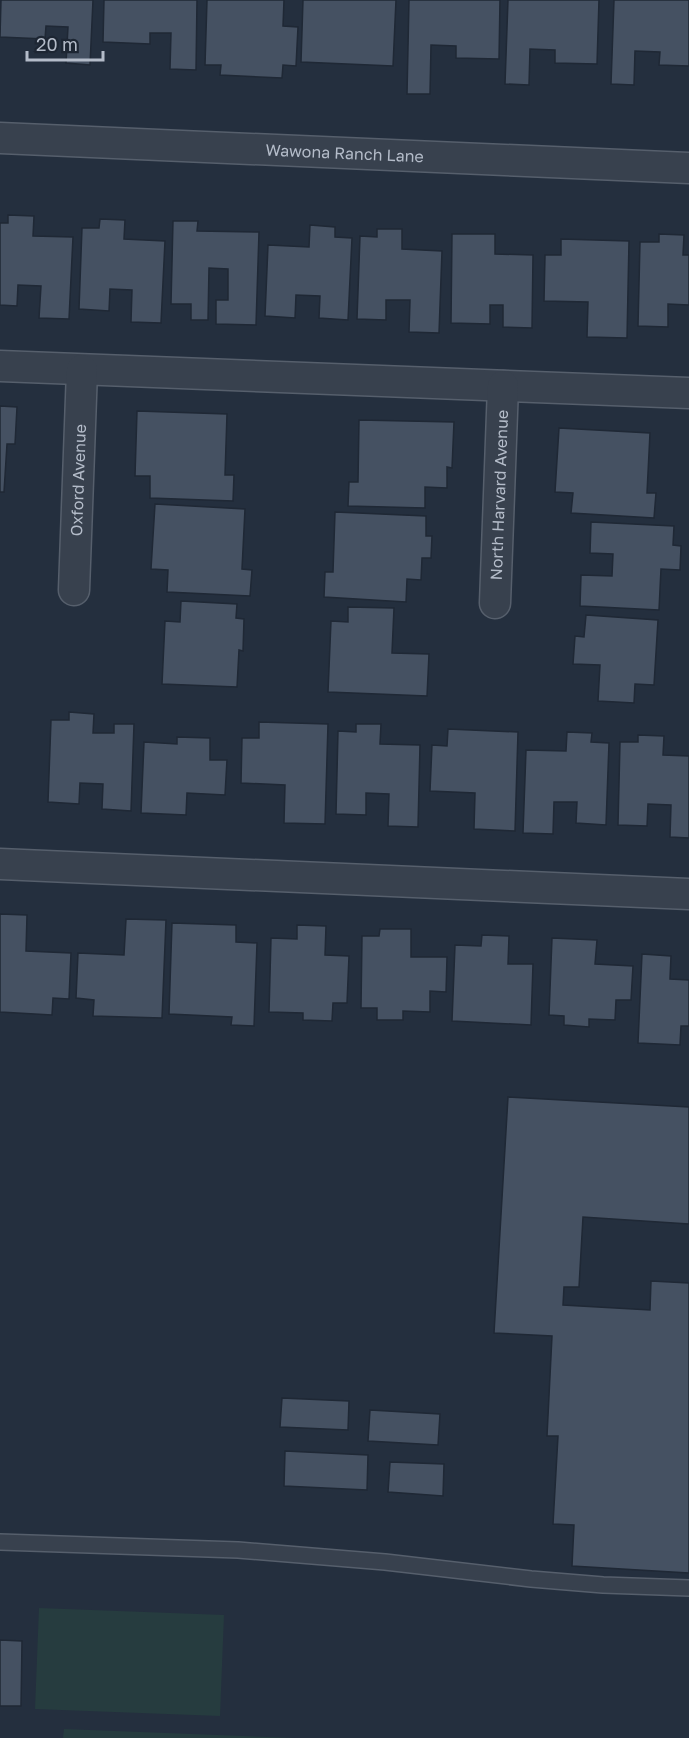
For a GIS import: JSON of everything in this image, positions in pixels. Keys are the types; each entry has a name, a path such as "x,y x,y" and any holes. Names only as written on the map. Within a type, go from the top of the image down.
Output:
{"street":[{"name":"Wawona Ranch Lane","path":"0,138 689,168"},
{"path":"0,366 689,393"},
{"name":"Oxford Avenue","path":"74,590 82,370"},
{"name":"North Harvard Avenue","path":"495,603 503,386"},
{"path":"0,864 689,894"}],"lane":[{"path":"0,1542 238,1550 384,1562 603,1586 689,1588"}],"green space":[{"path":"39,1608 224,1615 220,1716 35,1709"},
{"path":"64,1729 295,1738 63,1738"}],"building":[{"path":"1,0 93,0 90,65 66,63 68,27 46,26 45,39 0,37"},
{"path":"104,0 197,0 196,70 170,69 171,33 150,33 150,44 103,42"},
{"path":"207,0 284,0 283,26 298,27 296,66 283,65 282,78 220,75 221,65 205,65"},
{"path":"303,0 396,0 393,66 301,62"},
{"path":"409,0 500,0 499,59 456,58 456,46 431,45 430,94 407,94"},
{"path":"508,0 599,0 597,64 555,63 555,50 530,49 529,85 505,84"},
{"path":"614,0 689,0 689,66 659,65 660,52 635,51 634,85 611,84"},
{"path":"8,215 34,216 33,236 73,237 69,319 39,318 41,286 18,285 17,306 0,305 0,223 8,223"},
{"path":"100,219 125,220 124,239 165,241 161,323 131,322 132,290 110,289 109,311 79,309 82,228 99,228"},
{"path":"173,221 198,221 197,231 259,232 256,325 216,324 216,300 228,300 228,269 209,268 208,320 191,320 191,304 171,304"},
{"path":"310,225 335,227 335,237 352,238 348,320 319,318 320,296 296,295 295,318 265,316 268,245 309,247"},
{"path":"377,229 402,229 402,249 442,251 439,333 409,332 410,300 386,300 386,320 357,319 360,236 377,237"},
{"path":"452,234 495,234 495,254 533,255 532,328 503,327 503,305 490,305 490,324 451,323"},
{"path":"659,234 684,235 683,255 689,255 689,305 668,304 668,327 638,326 640,242 659,242"},
{"path":"561,239 629,241 627,338 587,337 588,302 544,301 545,255 561,255"},
{"path":"0,406 17,407 15,444 7,444 4,492 0,492"},
{"path":"137,411 227,414 225,475 234,475 233,501 150,498 150,476 135,476"},
{"path":"359,420 454,422 452,468 447,467 447,488 425,487 425,508 348,506 349,482 358,482"},
{"path":"559,428 650,433 647,493 656,493 654,518 571,513 573,493 555,492"},
{"path":"155,504 245,509 242,569 252,570 250,596 167,592 168,570 151,569"},
{"path":"335,512 426,516 426,536 432,536 431,558 422,558 421,580 407,579 406,602 324,597 325,572 333,572"},
{"path":"591,522 674,526 673,545 681,546 680,570 661,569 659,610 580,606 581,575 612,576 613,554 590,553"},
{"path":"181,601 237,604 236,618 244,619 243,651 239,650 237,687 162,684 165,621 180,622"},
{"path":"348,607 394,608 392,653 429,654 427,696 328,692 331,621 348,622"},
{"path":"586,615 658,620 654,685 635,684 634,703 598,701 600,665 573,664 575,636 584,637"},
{"path":"69,712 94,714 93,733 114,733 114,724 134,724 131,811 102,809 103,784 80,783 79,804 48,802 51,720 69,720"},
{"path":"259,722 328,724 325,824 284,823 285,785 241,783 242,738 259,738"},
{"path":"356,724 381,724 380,744 420,745 418,827 388,826 389,794 366,793 366,815 336,814 338,731 356,732"},
{"path":"448,729 518,732 515,831 474,829 475,793 430,791 432,745 447,746"},
{"path":"567,732 592,733 591,742 609,743 606,825 576,823 577,802 554,802 553,834 523,833 526,750 566,751"},
{"path":"638,735 664,736 663,755 689,756 689,838 670,837 671,805 648,804 647,826 618,825 620,742 638,742"},
{"path":"177,737 210,738 210,760 227,760 225,795 187,793 186,815 141,813 144,742 177,744"},
{"path":"0,914 27,915 26,951 71,953 69,999 53,998 52,1015 0,1012"},
{"path":"126,919 166,920 162,1018 93,1016 94,1000 76,998 78,953 124,955"},
{"path":"172,923 236,925 236,942 257,943 254,1026 231,1025 232,1017 169,1014"},
{"path":"297,925 326,926 325,955 349,956 347,1003 333,1003 332,1021 303,1020 303,1013 269,1012 271,938 297,939"},
{"path":"380,929 411,929 411,957 447,957 446,992 430,991 430,1012 403,1011 403,1020 377,1020 377,1008 361,1008 362,936 379,936"},
{"path":"482,935 509,936 508,964 533,964 531,1025 452,1021 455,945 481,946"},
{"path":"552,938 597,940 595,964 633,966 631,1000 616,1000 615,1020 589,1019 589,1027 564,1025 564,1016 549,1015"},
{"path":"642,954 671,956 670,979 689,980 689,1026 681,1026 680,1045 638,1043"},
{"path":"508,1097 689,1107 689,1224 583,1217 579,1287 564,1287 563,1305 650,1310 651,1281 689,1283 689,1573 572,1566 574,1525 553,1524 558,1436 547,1436 552,1336 494,1333"},
{"path":"282,1398 349,1401 348,1430 280,1427"},
{"path":"370,1410 440,1414 438,1445 368,1441"},
{"path":"285,1451 368,1455 367,1490 284,1486"},
{"path":"390,1462 444,1464 443,1496 388,1492"},
{"path":"0,1640 22,1641 21,1706 0,1706"}]}
